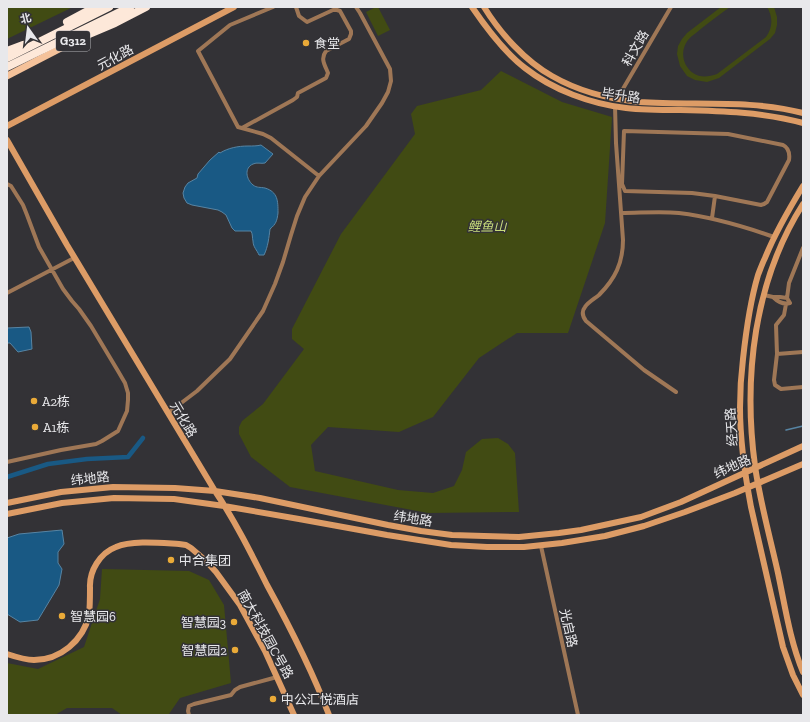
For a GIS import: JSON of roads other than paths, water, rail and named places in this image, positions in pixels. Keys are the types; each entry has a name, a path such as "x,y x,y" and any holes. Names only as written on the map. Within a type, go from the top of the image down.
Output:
{"highway":[{"path":"35,40 95,7"},
{"name":"G312","path":"7,52 35,40 100,7"},
{"name":"G312","path":"7,58 109,7"},
{"name":"G312","path":"7,67 130,7"},
{"path":"88,34 115,23 146,7"}],"main road":[{"name":"G312","path":"7,76 139,7"},
{"name":"元化路","path":"7,126 234,7"},
{"name":"毕升路","path":"472,7 502,46 525,68 550,84 579,98 625,108 743,112 775,116 803,123"},
{"name":"毕升路","path":"484,7 500,31 516,48 552,76 576,88 617,99 639,102 756,105 778,107 803,113"},
{"name":"元化路","path":"7,140 74,258 246,544 288,623 329,715"},
{"name":"经天路","path":"803,186 774,236 758,274 750,305 745,341 741,378 740,408 748,488 772,603 783,647 793,675 803,695"},
{"name":"经天路","path":"803,204 781,246 768,277 760,307 755,342 750,402 752,436 758,484 792,641 803,672"},
{"name":"纬地路","path":"7,503 61,492 113,487 175,488 260,498 341,516 421,531 484,536 520,536 581,530 641,517 681,502 803,446"},
{"name":"纬地路","path":"7,514 62,503 114,498 174,499 224,506 451,545 487,547 541,546 562,544 605,536 631,529 685,512 758,484 803,464"},
{"name":"南大科技园C号路","path":"7,654 29,659 45,658 61,653 74,643 81,634 88,619 90,596 89,587 93,570 99,559 106,552 125,543 179,544 191,548 206,561 240,605 265,651 294,715"}],"street":[{"path":"273,7 230,25 198,51 238,128 263,134 270,138 319,176"},
{"path":"242,128 294,100 298,93 326,78 328,73 323,58 324,54 326,51 349,39 351,31 340,11 334,10 306,22 299,16 296,7"},
{"path":"168,413 197,391 230,359 263,311 275,284 283,262 290,235 305,197 319,176 366,126 388,92 391,81 390,70 386,60 356,7"},
{"name":"科文路","path":"617,99 671,7"},
{"path":"615,106 623,245 622,255 620,264 608,284 585,307 583,316 586,321 644,370 676,392"},
{"path":"624,131 728,134 783,145 788,149 790,154 789,160 766,204 759,205 715,196 692,193 625,191 622,184 624,131"},
{"path":"7,184 11,186 23,205 38,247 63,289 80,309 91,326 125,383 128,393 127,411 118,431 96,444 7,462"},
{"path":"712,218 715,196"},
{"path":"621,213 679,213 712,218 774,236"},
{"path":"803,248 789,283 787,298 790,303 786,304 784,315 776,325 774,378 775,385 781,389 803,387"},
{"path":"7,293 74,258"},
{"path":"764,295 787,298"},
{"path":"773,297 778,302 786,304"},
{"path":"776,354 803,352"},
{"name":"光启路","path":"541,546 578,715"},
{"path":"189,715 189,706 231,695 240,687 277,677"}],"water":[{"path":"261,145 273,154 265,163 256,163 250,166 247,174 249,180 254,186 265,188 273,192 277,201 278,209 277,220 270,229 264,255 259,255 255,248 251,231 235,231 226,215 222,212 187,203 183,193 188,183 197,178 198,174 219,152 220,153 237,147"},
{"path":"29,327 31,332 32,349 18,352 10,343 7,343 7,328"},
{"path":"62,530 64,544 58,552 58,563 62,569 59,585 38,620 20,622 7,614 7,538 19,534"}],"waterway":[{"path":"786,430 803,426"},
{"path":"7,477 48,464 87,459 128,457 143,438"}],"place":[{"name":"食堂","path":"306,43"},
{"name":"A2栋","path":"34,401"},
{"name":"A1栋","path":"35,427"},
{"name":"中合集团","path":"171,560"},
{"name":"智慧园6","path":"62,616"},
{"name":"智慧园3","path":"234,622"},
{"name":"智慧园2","path":"235,650"},
{"name":"中公汇悦酒店","path":"273,699"}],"park label":[{"name":"鲤鱼山","path":"487,226"}]}
